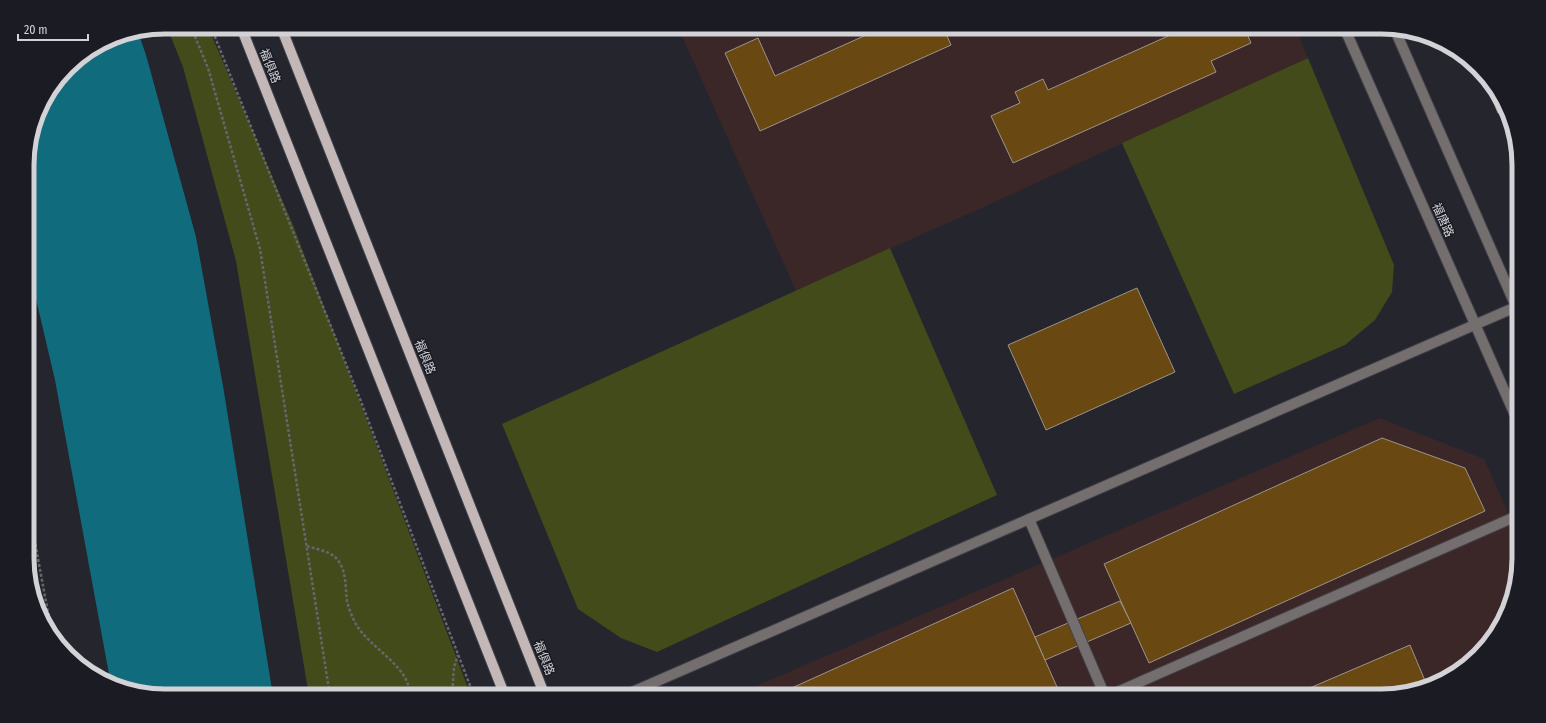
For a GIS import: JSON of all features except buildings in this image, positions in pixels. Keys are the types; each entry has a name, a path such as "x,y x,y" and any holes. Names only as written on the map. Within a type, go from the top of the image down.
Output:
{"main road":[{"name":"福俱路","path":"244,34 502,689"},
{"name":"福俱路","path":"284,34 542,689"}],"street":[{"name":"福唐路","path":"1347,34 1512,408"},
{"path":"1397,35 1512,294"},
{"path":"638,689 1475,325 1512,310"},
{"path":"1122,689 1512,518"},
{"path":"1029,519 1103,689"}],"path":[{"path":"194,34 208,68 260,249 329,689"},
{"path":"214,34 360,399 471,689"},
{"path":"34,537 49,618"},
{"path":"306,546 325,552 336,558 342,567 345,578 347,601 356,624 364,635 393,662 402,673 409,689"},
{"path":"452,689 454,667 458,654"}],"shaded area":[{"path":"681,34 1298,34 1308,58 986,206 796,291"},
{"path":"1380,418 1484,459 1512,521 1512,567 1508,592 1502,608 1490,631 1467,656 1454,667 1423,682 1407,686 1390,689 749,689"}],"green space":[{"path":"170,34 211,34 293,225 468,689 308,689 236,261 183,67"},
{"path":"1308,58 1394,265 1392,292 1375,320 1345,345 1234,394 1122,143"},
{"path":"890,248 997,495 657,652 621,638 578,609 502,424"},
{"path":"34,565 43,606 38,592"}],"water":[{"path":"140,37 196,237 223,386 272,689 156,689 123,682 109,676 55,380 34,291 34,156 38,131 44,115 56,92 72,72 92,56 107,48 123,41"}]}
